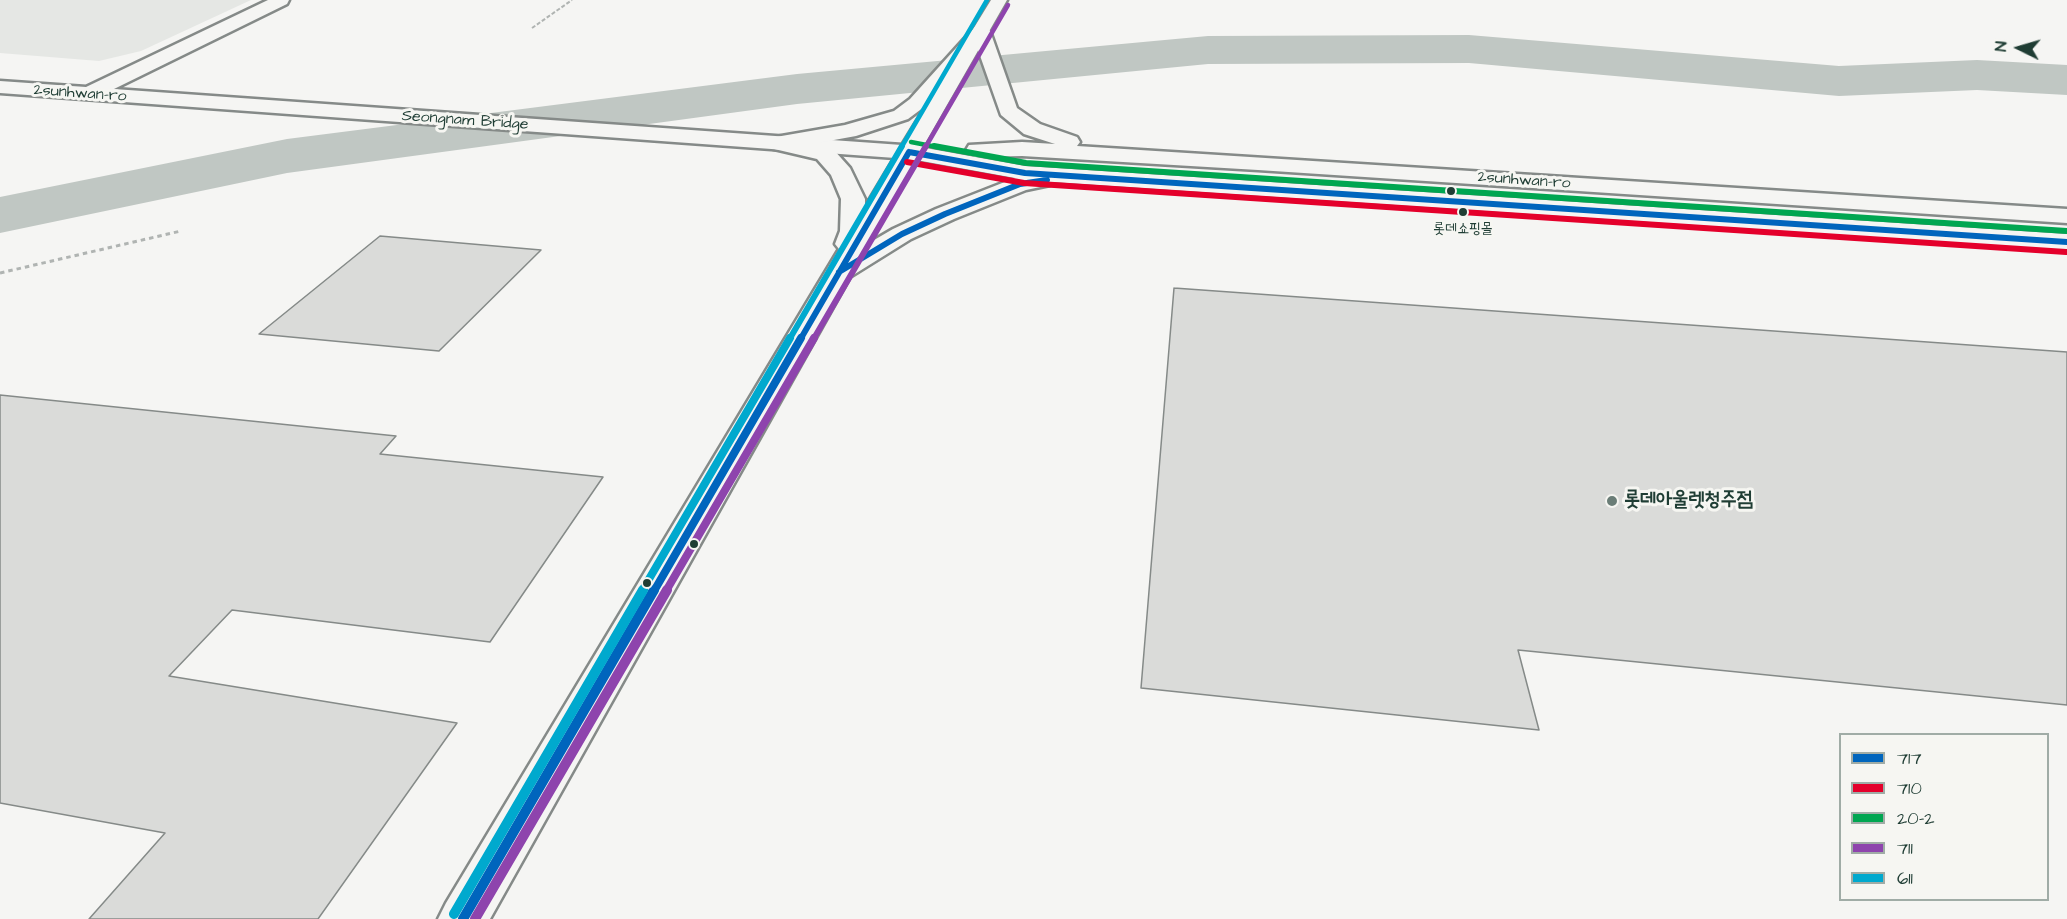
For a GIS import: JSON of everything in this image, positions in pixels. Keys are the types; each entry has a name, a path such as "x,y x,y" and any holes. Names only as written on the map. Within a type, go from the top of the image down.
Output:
{"main road":[{"path":"85,95 281,0"},
{"path":"463,919 909,152 925,107 976,37 999,0"},
{"path":"976,37 990,57 1008,111 1032,129 1072,143 1139,156"},
{"name":"2sunhwan-ro","path":"0,87 160,100"},
{"name":"Seongnam Bridge","path":"160,100 775,142"},
{"path":"775,142 820,137 876,124 925,107"},
{"path":"775,142 800,146 825,154 832,160 848,184 853,199 852,231 840,272"},
{"name":"2sunhwan-ro","path":"775,142 909,152 1022,149 2067,216"},
{"name":"2sunhwan-ro","path":"909,152 1024,173 2067,242"},
{"path":"840,272 902,234 982,198 1020,184 1079,177"}],"path":[{"path":"532,28 572,0"},
{"path":"0,273 182,231"}],"shaded area":[{"path":"0,0 251,0 141,51 99,61 0,53"}],"building":[{"path":"380,236 541,250 439,351 259,334"},
{"name":"롯데아울렛청주점","path":"1174,288 2067,352 2067,705 1518,650 1539,730 1141,688"},
{"path":"0,395 396,436 380,454 603,477 490,642 232,610 169,676 457,723 318,919 89,919 165,833 0,803"}],"waterway":[{"path":"0,215 287,156 797,89 1208,50 1469,49 1839,81 1977,75 2067,80"}],"transit line":[{"name":"611","path":"454,914 987,0"},
{"name":"711","path":"475,919 1008,5"},
{"name":"20-2","path":"911,142 1026,163 2067,231"},
{"name":"717","path":"909,152 1025,173 2067,242"},
{"name":"717","path":"463,919 909,152"},
{"name":"710","path":"907,162 1024,183 2066,252"},
{"name":"717","path":"839,272 902,234 945,214 1020,184 1047,180"}],"place":[{"name":"롯데쇼핑몰","path":"1463,212"},
{"name":"롯데아울렛청주점","path":"1612,501"}]}
